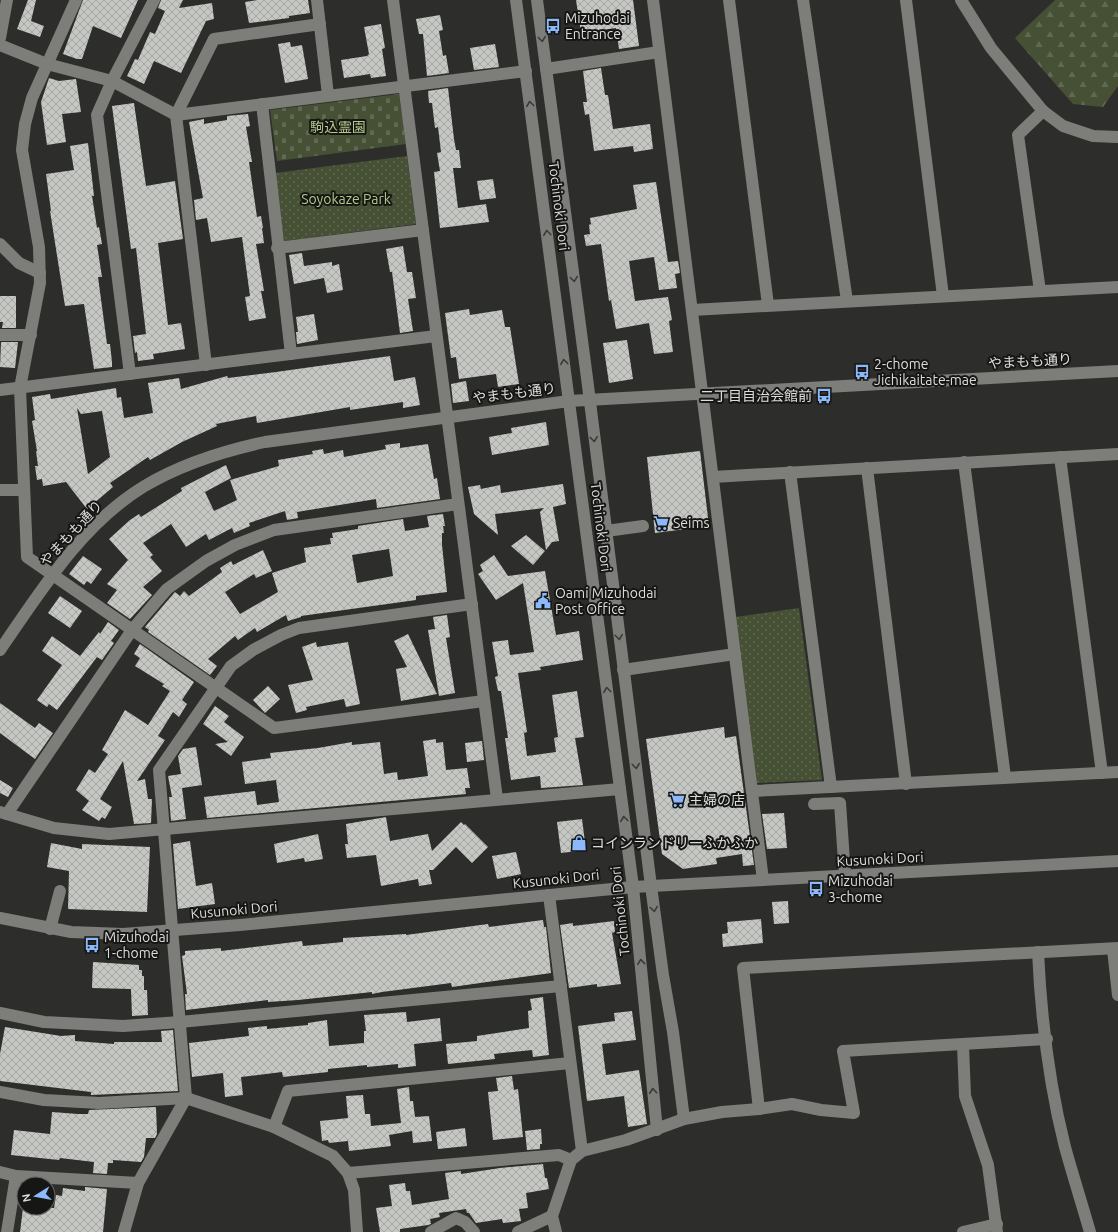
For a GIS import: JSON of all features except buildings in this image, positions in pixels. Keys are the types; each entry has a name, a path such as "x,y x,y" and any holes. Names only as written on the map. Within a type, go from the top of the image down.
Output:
{"street":[{"path":"0,38 7,0"},
{"path":"76,0 32,98 25,124 22,150 39,247 40,273 40,283 31,335 20,388 23,490 27,557 274,728 484,701"},
{"path":"130,374 97,115 112,81 154,0"},
{"path":"317,0 328,95"},
{"path":"393,0 446,417 497,799"},
{"name":"Tochinoki Dori","path":"516,0 633,887 657,1130"},
{"name":"Tochinoki Dori","path":"537,0 651,886 663,975 674,1032 684,1119"},
{"path":"653,0 763,880"},
{"path":"729,0 768,305"},
{"path":"804,0 847,301"},
{"path":"906,0 943,296"},
{"path":"961,0 991,48 1042,111 1063,126 1093,136 1118,140"},
{"path":"206,365 176,115 214,39 320,24"},
{"path":"0,45 47,64 112,81 176,115 526,71"},
{"path":"546,69 659,52"},
{"path":"262,104 290,354"},
{"path":"1040,291 1018,135 1042,111"},
{"path":"277,248 423,230"},
{"path":"0,244 19,263 40,273"},
{"path":"692,310 1118,287"},
{"path":"0,335 31,335"},
{"path":"0,390 436,336"},
{"name":"やまもも通り","path":"0,650 53,574 77,545 107,514 143,487 180,467 229,450 265,442 569,401 1118,371"},
{"path":"713,477 1118,454"},
{"path":"1060,457 1102,774"},
{"path":"964,462 1005,778"},
{"path":"867,468 906,784"},
{"path":"790,472 831,787"},
{"path":"0,490 23,490"},
{"path":"458,504 274,530 235,545 206,561 167,589 132,630 4,813 54,828 109,834 620,789"},
{"path":"606,531 643,526"},
{"path":"124,1232 138,1184 186,1098 159,770 231,666 247,654 281,635 299,628 472,604"},
{"path":"623,670 735,654"},
{"path":"753,791 1118,772"},
{"path":"814,804 840,802 845,876"},
{"name":"Kusunoki Dori","path":"0,918 71,932 123,934 633,887 1118,861"},
{"path":"50,929 60,891"},
{"path":"549,895 582,1151"},
{"path":"759,1109 742,968 1115,949 1118,996"},
{"path":"1038,952 1041,1000 1065,1147 1090,1232"},
{"path":"0,1013 44,1022 107,1025 180,1022 561,986"},
{"path":"556,1232 552,1216 571,1160 575,1154 582,1151 626,1140 684,1119 722,1112 759,1109 792,1104 821,1110 854,1113 843,1051 1047,1039"},
{"path":"963,1045 965,1096 988,1165 997,1228 963,1232"},
{"path":"274,1127 288,1091 570,1063"},
{"path":"0,1092 44,1100 99,1103 186,1098 274,1127 333,1156 348,1174 354,1190 357,1232"},
{"path":"348,1174 559,1155 571,1160"},
{"path":"0,1172 16,1176 7,1232"},
{"path":"56,1179 138,1184"},
{"path":"518,1232 552,1216"},
{"path":"431,1232 456,1218 465,1222 474,1232"}],"green space":[{"path":"1055,0 1118,0 1118,86 1103,107 1073,104 1015,38"},
{"name":"駒込霊園","path":"399,94 406,144 277,161 270,110"},
{"name":"Soyokaze Park","path":"407,156 416,224 284,241 275,173"},
{"path":"799,608 822,780 756,783 735,617"}],"place":[{"name":"Mizuhodai Entrance","path":"553,26"},
{"name":"2-chome Jichikaitate-mae","path":"862,372"},
{"name":"二丁目自治会館前","path":"824,396"},
{"name":"Seims","path":"661,523"},
{"name":"Oami Mizuhodai Post Office","path":"543,601"},
{"name":"主婦の店","path":"677,800"},
{"name":"コインランドリーふかふか","path":"579,843"},
{"name":"Mizuhodai 3-chome","path":"816,889"},
{"name":"Mizuhodai 1-chome","path":"92,945"}]}
